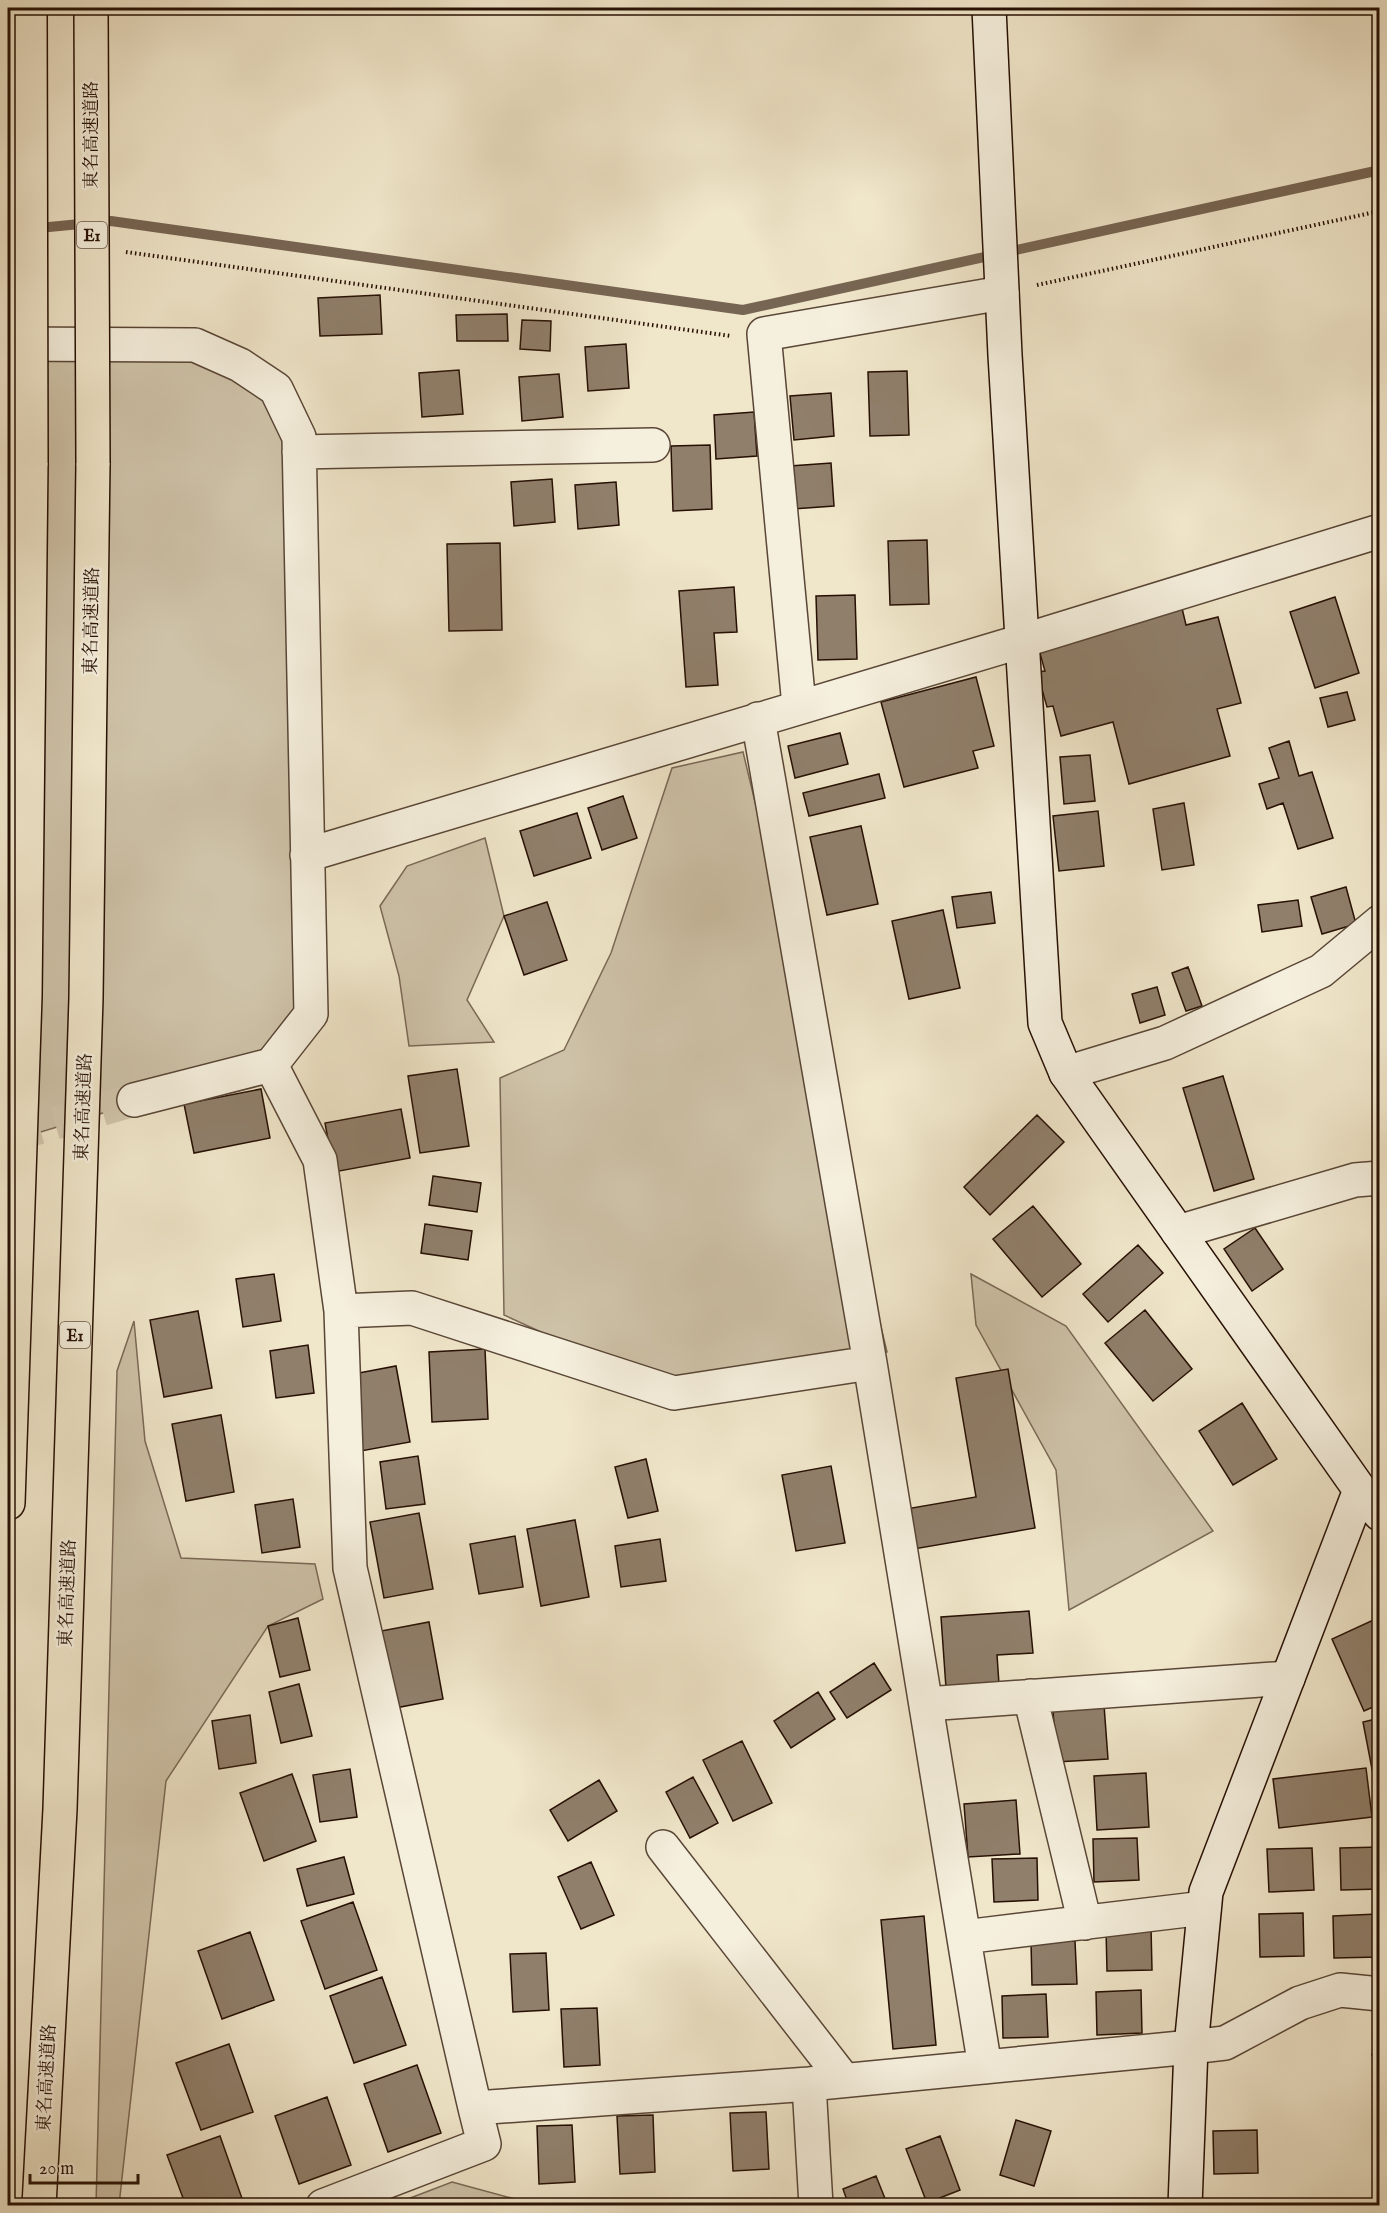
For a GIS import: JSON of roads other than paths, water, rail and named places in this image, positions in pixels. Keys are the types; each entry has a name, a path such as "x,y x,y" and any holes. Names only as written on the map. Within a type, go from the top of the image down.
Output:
{"highway":[{"path":"8,1503 25,996 31,463 30,8"},
{"name":"東名高速道路","path":"39,2205 60,1809 86,998 93,463 91,8"}],"street":[{"path":"989,8 1002,286 1045,1023 1066,1073 1370,1502 1288,1678 1206,1892 1191,2048 1185,2205"},
{"path":"799,706 764,334 1002,286"},
{"path":"8,344 195,345 240,365 276,389 298,437 310,1014 271,1065 134,1100"},
{"path":"299,452 653,445"},
{"path":"307,855 1022,641 1380,531"},
{"path":"758,719 870,1363 985,2067"},
{"path":"1066,1073 1165,1043 1321,971 1380,922"},
{"path":"271,1065 320,1160 341,1311 350,1568 484,2144 323,2205"},
{"path":"1178,1232 1355,1180 1380,1178"},
{"path":"341,1311 412,1308 674,1393 870,1363"},
{"path":"926,1704 1288,1678"},
{"path":"1030,1696 1084,1923"},
{"path":"663,1847 844,2080"},
{"path":"964,1937 1204,1908"},
{"path":"476,2108 810,2084 1191,2048 1225,2043 1300,2003 1340,1990 1380,1994"},
{"path":"810,2084 816,2205"}],"waterway":[{"path":"8,231 111,221 743,310 1380,170"}],"tunnel":[{"path":"8,1137 134,1100"}]}
